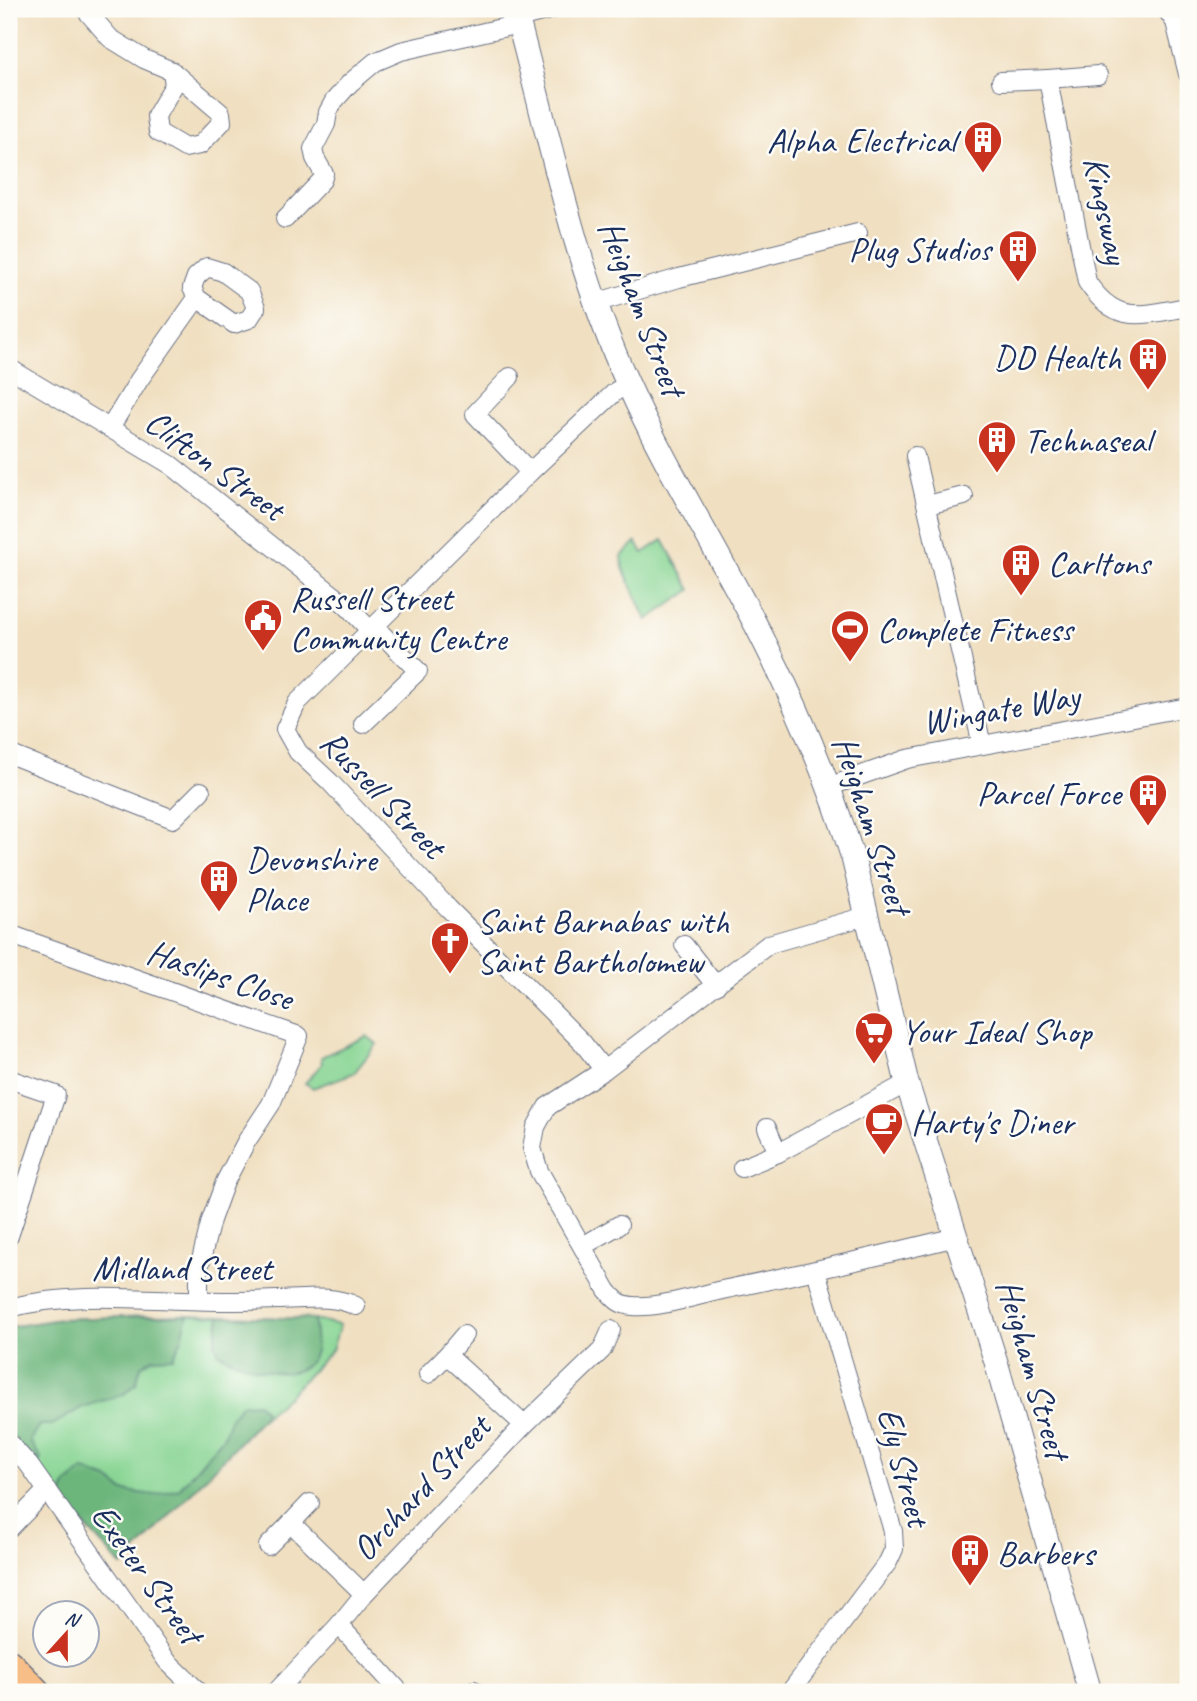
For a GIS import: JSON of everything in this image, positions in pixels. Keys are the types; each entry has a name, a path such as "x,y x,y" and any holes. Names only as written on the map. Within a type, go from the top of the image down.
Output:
{"main road":[{"path":"9,1664 36,1692"}],"street":[{"path":"85,9 110,38 144,59 172,71"},
{"path":"285,219 322,180 324,174 313,149 334,102 374,61 517,17 553,9"},
{"path":"1166,9 1175,22 1188,74"},
{"name":"Heigham Street","path":"517,17 550,147 595,303 628,385 666,462 762,637 794,704 853,858 907,1083 1000,1375 1090,1692"},
{"path":"1001,81 1098,75"},
{"name":"Kingsway","path":"1048,79 1087,282 1097,296 1113,310 1135,315 1188,307"},
{"path":"595,303 679,278 858,233"},
{"path":"110,428 139,380 197,298"},
{"name":"Clifton Street","path":"9,368 171,465 346,605 418,671 363,724"},
{"path":"510,377 475,414 530,472"},
{"name":"Russell Street","path":"604,1070 582,1042 298,752 285,729 297,703 530,472 607,400 628,385"},
{"path":"915,456 982,745"},
{"path":"927,505 964,496"},
{"name":"Wingate Way","path":"828,787 907,759 1188,707"},
{"path":"9,754 173,819 201,791"},
{"path":"866,916 769,944 604,1070 547,1107 536,1127 532,1148 539,1171 607,1290 615,1300 624,1305 636,1306 667,1301 816,1271 956,1237"},
{"name":"Haslips Close","path":"9,934 299,1036 271,1104 246,1142 225,1182 211,1220 199,1268 200,1300"},
{"path":"684,945 716,986"},
{"path":"9,1079 56,1095 9,1236"},
{"path":"742,1168 778,1153 907,1083"},
{"path":"767,1128 778,1153"},
{"path":"583,1246 620,1225"},
{"name":"Ely Street","path":"790,1692 888,1562 894,1549 893,1531 816,1271"},
{"name":"Midland Street","path":"9,1308 34,1301 86,1299 312,1298 335,1299 356,1306"},
{"name":"Orchard Street","path":"276,1692 339,1625 364,1594 524,1425 602,1350 611,1330"},
{"path":"428,1374 464,1335"},
{"path":"447,1355 524,1425"},
{"name":"Exeter Street","path":"9,1443 29,1465 167,1661 199,1692"},
{"name":"Exeter Street","path":"9,1529 47,1490"},
{"path":"268,1546 310,1503"},
{"path":"291,1523 364,1594"},
{"path":"339,1625 400,1692"}],"green space":[{"path":"663,540 691,590 647,620 623,568 622,556 636,542 643,553"},
{"path":"367,1036 377,1044 354,1073 313,1088 305,1083 322,1064 321,1057"},
{"path":"188,1315 314,1319 340,1325 332,1350 289,1395 261,1419 122,1566 60,1499 18,1441 9,1434 9,1327 61,1319"},
{"path":"188,1315 181,1341 173,1357 153,1358 141,1366 136,1384 124,1394 83,1407 52,1425 39,1425 30,1441 41,1459 36,1467 9,1432 9,1327 61,1319"},
{"path":"220,1316 314,1319 315,1351 308,1363 298,1370 286,1373 243,1364 219,1353 215,1343"},
{"path":"258,1403 265,1411 261,1419 122,1566 60,1499 67,1483 84,1470 108,1479 124,1491 155,1495 179,1489 224,1436 231,1416 242,1404"}],"place":[{"name":"Alpha Electrical","path":"983,174"},
{"name":"Plug Studios","path":"1018,283"},
{"name":"DD Health","path":"1148,391"},
{"name":"Technaseal","path":"997,474"},
{"name":"Carltons","path":"1021,597"},
{"name":"Russell Street Community Centre","path":"263,652"},
{"name":"Complete Fitness","path":"850,663"},
{"name":"Parcel Force","path":"1148,827"},
{"name":"Devonshire Place","path":"219,913"},
{"name":"Saint Barnabas with Saint Bartholomew","path":"450,975"},
{"name":"Your Ideal Shop","path":"874,1065"},
{"name":"Harty's Diner","path":"884,1156"},
{"name":"Barbers","path":"970,1587"}]}
